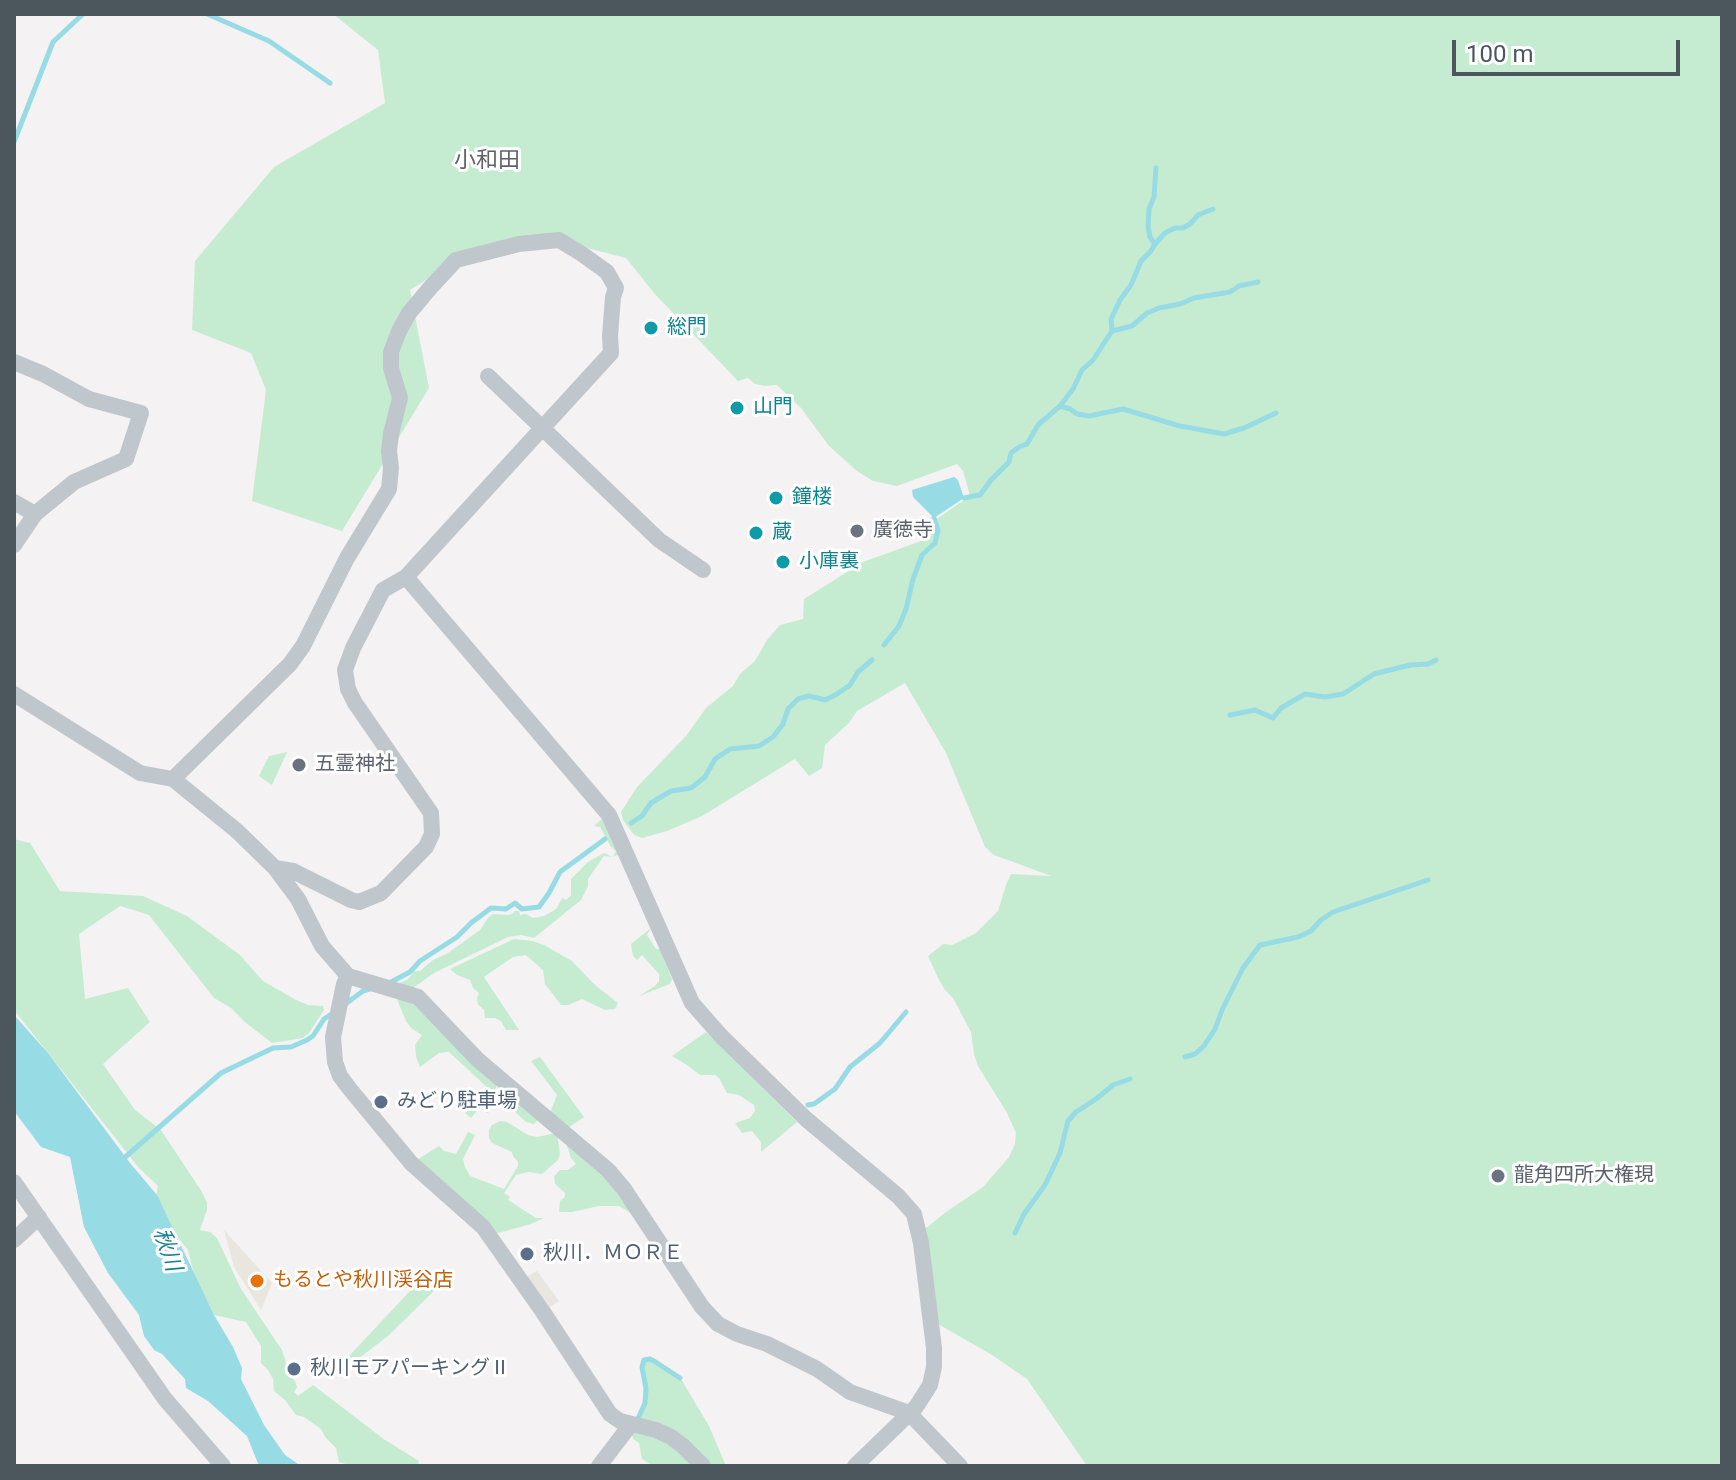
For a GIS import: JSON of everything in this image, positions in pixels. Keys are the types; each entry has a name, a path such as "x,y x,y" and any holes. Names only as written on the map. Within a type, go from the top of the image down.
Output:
{"street":[{"path":"173,779 290,664 303,646 359,536 389,489 391,434 400,398 391,368 391,352 409,313 456,260 519,244 559,240 607,272 616,288 611,353 406,577 383,590 345,670 348,689 355,703 431,813 432,834 426,847 381,893 359,902 293,871 275,868"},
{"path":"14,362 89,399 141,413 126,459 74,482 35,514 14,545"},
{"path":"488,376 659,540 703,570"},
{"path":"14,502 35,514"},
{"path":"406,577 609,815 692,1003 721,1036 806,1119 898,1196 914,1214 921,1243 934,1348 930,1385 916,1407 855,1466"},
{"path":"14,694 140,773 173,779 237,831 275,868 298,899 322,946 348,976 418,997 477,1059 617,1179 707,1313 718,1324 817,1369 850,1392 909,1413 960,1466"},
{"path":"348,976 333,1037 335,1062 340,1076 411,1163 483,1227 610,1414 620,1421 671,1437 703,1466"},
{"path":"14,1182 165,1399 223,1466"},
{"path":"14,1240 39,1217"},
{"path":"599,1466 631,1424"}],"shaded area":[{"name":"もるとや秋川渓谷店","path":"224,1230 272,1283 261,1310 234,1267"},
{"path":"537,1271 559,1301 545,1310 523,1279"}],"green space":[{"path":"333,14 1722,14 1722,1466 1087,1466 1027,1379 938,1324 925,1229 983,1187 1009,1157 1016,1133 978,1066 971,1032 928,956 943,944 952,945 976,933 998,911 1011,874 1051,876 994,855 985,847 946,753 905,683 857,711 825,745 822,768 809,776 795,759 702,816 642,838 634,835 621,812 637,787 686,736 706,708 733,686 740,674 755,661 780,625 803,619 804,599 863,562 921,541 934,521 970,496 963,471 957,464 897,486 873,481 829,446 801,408 777,385 755,384 748,378 738,381 654,293 626,258 537,235 473,250 410,290 429,388 342,531 252,501 266,390 251,353 192,330 195,261 274,167 385,103 378,50"},
{"path":"287,752 272,785 259,776 269,756"},
{"path":"602,819 620,854 613,857 616,851 600,827 594,826"},
{"path":"14,839 30,843 60,891 143,896 187,916 240,955 263,981 308,1005 323,1006 324,1010 303,1038 272,1043 231,1008 214,998 149,915 120,906 79,934 85,999 128,988 150,1022 103,1064 135,1110 161,1130 202,1192 207,1210 200,1230 210,1232 217,1238 241,1289 282,1350 286,1371 297,1387 294,1392 298,1396 313,1385 385,1440 419,1461 421,1466 353,1466 339,1462 336,1448 321,1429 296,1415 274,1391 273,1379 261,1363 261,1346 246,1322 214,1315 195,1278 188,1250 164,1221 155,1203 158,1186 139,1168 14,1010"},
{"path":"604,853 613,857 604,856 588,879 581,900 534,938 521,935 508,937 434,973 413,988 396,984 407,980 415,971 420,971 480,930 493,914 509,915 519,911 520,915 533,918 553,911 562,898 566,900 571,895 571,879 588,862"},
{"path":"651,928 647,935 656,949 660,949 672,979 670,984 639,996 659,981 659,974 642,955 637,960 633,956 631,944"},
{"path":"514,939 544,945 572,961 618,1003 615,1009 605,1010 582,999 561,1005 545,984 543,970 526,955 513,957 484,977 519,1030 506,1030 501,1021 485,1018 484,1010 478,1004 479,993 470,980 450,969"},
{"path":"396,997 407,997 497,1083 471,1118 465,1113 489,1089 449,1052 439,1053 420,1067 415,1045 422,1035 406,1021"},
{"path":"706,1032 797,1122 761,1152 761,1142 752,1131 742,1133 735,1123 750,1118 755,1111 754,1105 739,1095 727,1093 715,1075 700,1075 672,1056"},
{"path":"540,1057 584,1117 568,1128 550,1113 557,1095 531,1061"},
{"path":"505,1089 539,1118 534,1124 526,1122 500,1098 488,1113 482,1110 499,1091"},
{"path":"500,1121 537,1137 557,1133 560,1154 558,1160 542,1174 528,1172 516,1175 504,1193 510,1197 508,1200 536,1218 544,1218 492,1233 415,1161 439,1146 456,1154 468,1132 475,1135 463,1159 470,1176 504,1189 518,1162 512,1152 492,1143 489,1138 492,1125"},
{"path":"566,1143 596,1165 638,1221 619,1206 559,1212 565,1193 555,1184 554,1176 576,1164"},
{"path":"424,1276 438,1287 388,1336 333,1378 335,1371"},
{"path":"648,1360 681,1379 709,1426 726,1466 707,1466 637,1422 646,1402 647,1384 643,1366"},
{"path":"631,1429 657,1434 697,1466 653,1466 642,1459 639,1443 633,1439"}],"water":[{"path":"954,477 964,498 934,518 913,497 912,490"},
{"name":"秋川","path":"14,1015 48,1053 157,1195 214,1315 233,1347 242,1368 241,1379 264,1425 285,1455 301,1466 259,1466 247,1436 208,1401 186,1388 185,1379 162,1354 154,1350 144,1336 139,1315 108,1273 84,1227 70,1157 41,1147 14,1111"}],"waterway":[{"path":"14,142 53,42 83,14"},
{"path":"207,14 269,41 330,83"},
{"path":"964,498 980,495 1009,462 1011,453 1027,444 1038,425 1060,406 1073,389 1082,370 1093,360 1112,331 1111,319 1120,300 1131,285 1141,261 1155,244 1148,227 1156,168"},
{"path":"1155,244 1165,233 1183,228 1198,215 1213,209"},
{"path":"1112,331 1132,326 1147,313 1159,308 1230,292 1239,286 1258,282"},
{"path":"1060,406 1089,416 1123,409 1180,426 1224,434 1276,413"},
{"path":"884,645 899,626 922,555 935,543 938,530 934,518"},
{"path":"631,823 642,816 651,803 671,791 691,788 705,777 715,759 730,749 759,746 773,737 783,724 788,709 798,699 809,696 825,700 837,694 850,685 858,672 872,660"},
{"path":"1230,715 1255,710 1273,718 1281,708 1305,694 1325,697 1343,694 1374,674 1436,660"},
{"path":"387,984 410,972 420,961 457,937 491,908 506,909 515,903 522,909 539,907 560,872 605,839"},
{"path":"1185,1057 1195,1054 1204,1046 1243,968 1260,945 1298,937 1311,931 1333,912 1428,880"},
{"path":"344,1005 363,991 373,988"},
{"path":"808,1105 835,1089 850,1067 880,1043 906,1012"},
{"path":"123,1159 221,1073 273,1048 291,1047 307,1040 333,1013"},
{"path":"1015,1233 1024,1214 1045,1185 1060,1153 1068,1121 1113,1085 1130,1079"},
{"path":"637,1421 645,1403 644,1360 650,1359 680,1378"}],"place":[{"name":"総門","path":"651,328"},
{"name":"山門","path":"737,408"},
{"name":"鐘楼","path":"776,498"},
{"name":"廣徳寺","path":"857,531"},
{"name":"蔵","path":"756,533"},
{"name":"小庫裏","path":"783,562"},
{"name":"五霊神社","path":"299,765"},
{"name":"みどり駐車場","path":"381,1102"},
{"name":"龍角四所大権現","path":"1498,1176"},
{"name":"秋川．ＭＯＲＥ","path":"527,1254"},
{"name":"もるとや秋川渓谷店","path":"257,1281"},
{"name":"秋川モアパーキングⅡ","path":"294,1369"}],"district":[{"name":"小和田","path":"487,161"}]}
